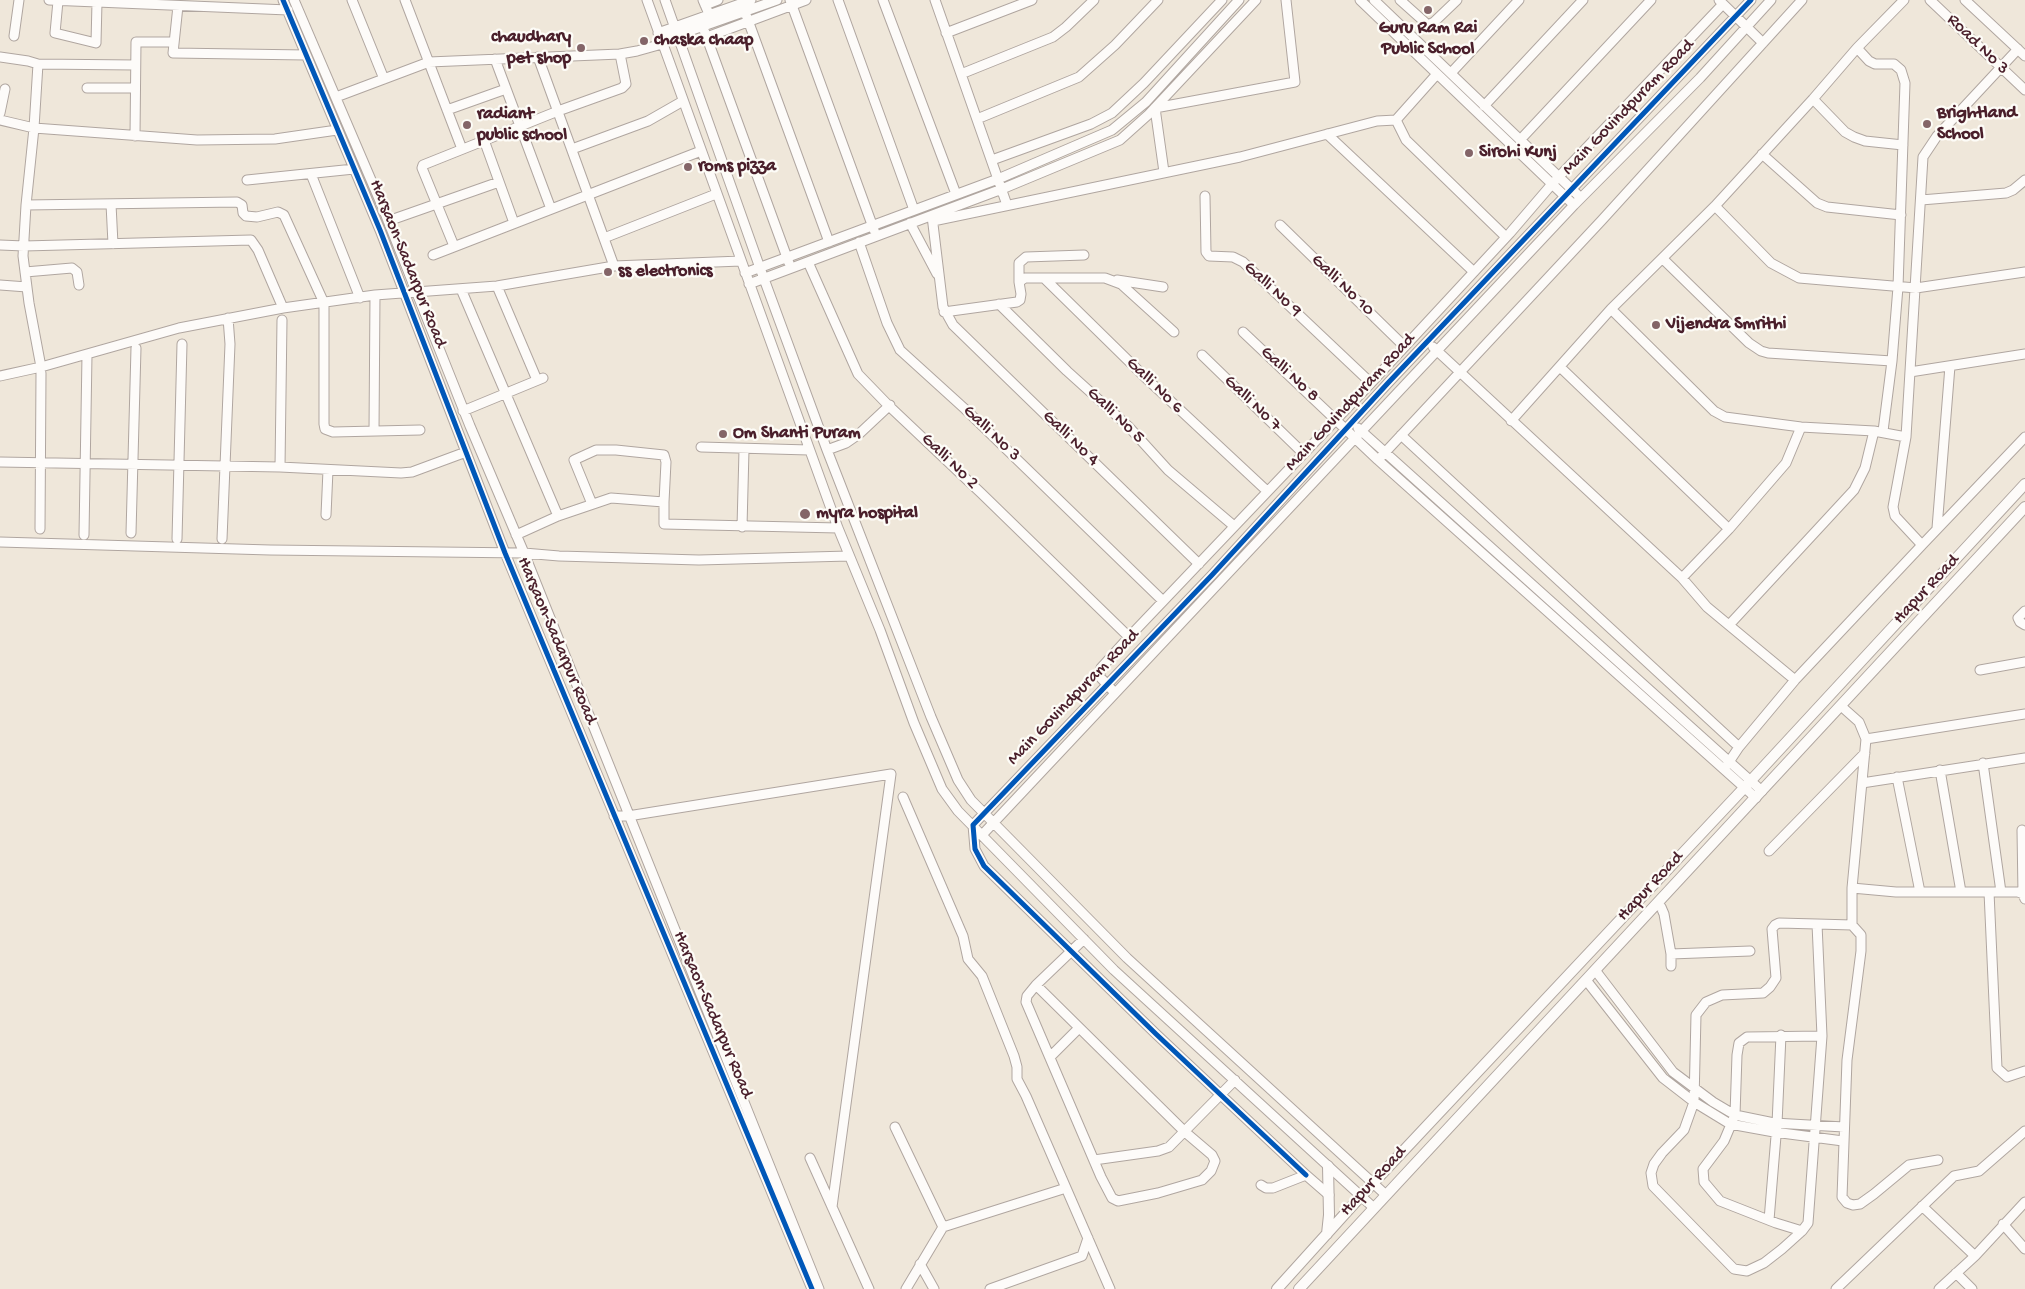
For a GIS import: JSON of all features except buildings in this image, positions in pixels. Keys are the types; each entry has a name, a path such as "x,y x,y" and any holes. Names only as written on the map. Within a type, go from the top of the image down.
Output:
{"main road":[{"name":"Hapur Road","path":"1277,1289 1372,1184 1748,785 2025,484"},
{"name":"Hapur Road","path":"1299,1289 2025,507"},
{"path":"1327,1234 1328,1166"}],"street":[{"path":"14,36 19,0"},
{"path":"98,2 96,43 55,33 53,0 288,10"},
{"name":"Harsaon-Sadarpur Road","path":"283,0 405,293 505,553 812,1289"},
{"name":"Harsaon-Sadarpur Road","path":"294,0 388,221 463,411 524,553 819,1289"},
{"path":"352,0 384,79"},
{"path":"405,0 462,149"},
{"path":"647,0 838,528 914,723 942,788 958,811 1114,970 1374,1208"},
{"path":"665,0 827,450 950,763 963,787 994,823 1127,958 1386,1196"},
{"path":"711,20 704,2 718,0"},
{"path":"711,20 751,0"},
{"path":"336,97 429,62 620,54 637,51 676,32 711,20 745,12 777,0"},
{"path":"707,37 791,3 806,0"},
{"path":"838,0 914,210"},
{"path":"883,0 956,194"},
{"path":"934,0 1007,205"},
{"path":"946,33 1032,0"},
{"path":"961,74 1053,37 1094,0"},
{"path":"977,119 1079,77 1116,45 1158,0"},
{"path":"992,160 1091,124 1112,113 1222,0"},
{"path":"745,273 998,179 1097,138 1118,126 1146,102 1239,0"},
{"path":"932,218 1114,144 1129,134 1256,0"},
{"path":"1155,108 1295,82 1286,0"},
{"name":"Main Govindpuram Road","path":"1360,0 1574,205"},
{"name":"Main Govindpuram Road","path":"1374,0 1581,198"},
{"path":"1400,0 1428,25 1434,22 1456,0"},
{"path":"1450,73 1519,0"},
{"path":"1484,106 1583,0"},
{"path":"1520,140 1650,0"},
{"name":"Main Govindpuram Road","path":"972,825 1218,569 1427,341 1750,0"},
{"name":"Main Govindpuram Road","path":"982,835 1574,205 1771,0"},
{"path":"1381,456 1602,220 1802,0"},
{"path":"1511,421 1611,309 1715,206 1857,48 1904,0"},
{"name":"Road No 3","path":"1930,0 2025,90"},
{"name":"Road No 3","path":"1965,0 2021,53"},
{"path":"1115,694 1100,677 1101,668 1474,272 1552,184 1721,2 1763,43"},
{"path":"791,3 876,236"},
{"path":"178,6 173,53 306,55"},
{"path":"745,12 829,242"},
{"path":"702,23 790,268"},
{"path":"135,136 136,42 174,42"},
{"path":"1730,624 1854,490 1865,468 1878,431 1892,361 1898,287 1904,78 1901,70 1894,64 1875,64 1869,61 1857,48"},
{"path":"1922,545 1895,516 1893,507 1906,437 1923,157 1937,136 2001,69 2021,53"},
{"path":"454,246 422,168 423,165 625,86 620,54"},
{"path":"0,57 38,64 135,65"},
{"path":"538,57 614,266"},
{"path":"495,59 551,209"},
{"path":"38,64 24,246 27,287 41,370 40,529"},
{"path":"749,284 910,223 1240,157 1377,121 1396,120 1437,74"},
{"path":"87,88 135,88"},
{"path":"0,113 5,89"},
{"path":"447,110 506,89"},
{"path":"1813,99 1845,132 1854,137 1865,141 1903,145"},
{"path":"572,149 648,120 683,101"},
{"path":"1155,108 1164,172"},
{"path":"0,120 34,128 197,140 275,139 337,130"},
{"path":"1396,120 1406,140 1506,236"},
{"path":"1327,134 1474,272"},
{"path":"484,140 514,223"},
{"path":"433,255 701,151"},
{"path":"1762,154 1817,203 1828,207 1900,215"},
{"path":"247,180 354,169"},
{"path":"311,174 360,298"},
{"path":"1921,200 2006,192 2013,190 2025,180"},
{"path":"388,221 499,182"},
{"path":"604,238 716,194"},
{"name":"Galli No 9","path":"1205,196 1206,252 1209,256 1233,258 1243,262 1370,383"},
{"path":"26,205 237,202 242,205 243,213 246,216 257,217 278,212 284,215 324,303 325,428 333,432 420,430"},
{"path":"111,204 113,244"},
{"path":"930,204 944,312 1014,303 1020,300 1019,263 1026,257 1084,255"},
{"path":"1715,206 1771,264 1798,278 1916,288 2025,272"},
{"path":"910,223 940,280"},
{"name":"Galli No 10","path":"1280,225 1404,346"},
{"path":"0,245 251,240 258,250 283,308"},
{"name":"Galli No 3","path":"859,242 888,323 900,350 965,408 1163,601"},
{"path":"1663,259 1749,343 1761,351 1892,361"},
{"path":"0,376 41,370 179,328 283,308 375,295 416,294 497,286 614,266 741,261"},
{"name":"Galli No 2","path":"808,262 858,374 1129,637"},
{"path":"25,272 72,268 77,272 78,285"},
{"path":"1019,282 1025,278 1105,278 1163,287"},
{"name":"Galli No 6","path":"1044,278 1148,380 1267,491"},
{"path":"1112,279 1132,293 1174,332"},
{"path":"0,285 27,287"},
{"path":"463,411 540,379 497,286"},
{"path":"461,289 558,516"},
{"path":"374,431 375,295"},
{"name":"Galli No 5","path":"999,304 1067,371 1128,426 1168,470 1234,526"},
{"path":"1611,309 1714,411 1725,417 1801,427 1878,431 1906,437"},
{"name":"Galli No 4","path":"944,312 953,324 1199,564"},
{"path":"222,539 230,344 228,318"},
{"path":"280,467 282,320"},
{"name":"Galli No 8","path":"1243,332 1336,419 1349,425 1381,456 1759,795"},
{"path":"1427,341 1682,578 1707,607 1730,624 1795,680"},
{"path":"177,539 182,344"},
{"path":"131,533 136,348"},
{"path":"1910,372 2025,354"},
{"path":"84,535 87,355"},
{"name":"Galli No 7","path":"1202,355 1303,453"},
{"path":"1937,528 1950,366"},
{"path":"1560,367 1729,529"},
{"path":"827,450 846,443 859,434 890,405"},
{"path":"1682,578 1729,529 1786,463 1801,427"},
{"path":"1401,435 1739,747"},
{"path":"1726,766 1739,747 1795,680 2025,437"},
{"path":"701,448 809,450"},
{"path":"592,504 574,460 596,450 616,450 664,455 666,462 664,524 838,528"},
{"path":"742,527 744,450"},
{"path":"0,462 280,467 412,472 466,452"},
{"path":"326,515 328,470"},
{"path":"516,535 558,516 611,498 664,502"},
{"path":"0,542 280,550 524,553 559,556 699,560 849,556"},
{"path":"2025,611 2018,618 2025,625"},
{"path":"1980,670 2025,662"},
{"path":"1841,706 1859,722 1866,739 1852,888 1852,925 1861,935 1861,951 1847,1060 1842,1197 1847,1203 1853,1205 1860,1204 1909,1165 1927,1160 1938,1160"},
{"path":"1866,739 2025,714"},
{"path":"1769,851 1865,753"},
{"path":"1862,783 2025,758"},
{"path":"1983,763 2001,892"},
{"path":"1940,770 1960,892"},
{"path":"614,816 628,816 890,774 832,1207"},
{"path":"1897,777 1920,892"},
{"path":"903,797 964,936 968,959 982,976 1016,1060 1016,1080 1026,1096 1110,1289"},
{"path":"972,825 974,849 984,866 1156,1034 1329,1195"},
{"path":"2022,830 2024,897"},
{"path":"1852,888 1896,892 2018,892 2024,897"},
{"path":"1989,892 1996,1068 2007,1077 2025,1071"},
{"path":"1656,905 1662,907 1664,914 1671,954 1671,966"},
{"path":"1817,924 1822,1036 1808,1223 1802,1231 1764,1263 1747,1271 1734,1269 1653,1186 1651,1173 1654,1164 1684,1130 1694,1102 1696,1015 1706,1002 1722,995 1763,993 1770,987 1776,978 1772,929 1775,925 1779,923 1817,924 1852,925"},
{"path":"1036,986 1185,1132 1212,1155 1215,1161 1211,1171 1202,1180 1158,1193 1118,1200 1112,1198 1026,1002 1027,996 1036,986 1084,939"},
{"path":"1671,954 1750,951"},
{"path":"1595,970 1673,1072 1693,1089 1735,1115 1814,1138 1843,1141"},
{"path":"1586,980 1663,1078 1694,1102 1730,1124 1777,1128 1844,1127"},
{"path":"1623,1028 1633,1020"},
{"path":"1050,1057 1079,1028"},
{"path":"1802,1231 1720,1201 1704,1182 1704,1169 1724,1141 1735,1115 1739,1043 1747,1037 1782,1035 1822,1036"},
{"path":"1769,1220 1777,1128 1782,1035"},
{"path":"1094,1160 1158,1151 1174,1144 1235,1080"},
{"path":"895,1126 943,1227"},
{"path":"1836,1289 1954,1176 1979,1171 2025,1131"},
{"path":"810,1158 869,1289"},
{"path":"1262,1185 1269,1189 1306,1175"},
{"path":"906,1289 943,1227 1066,1188"},
{"path":"1939,1289 1975,1256 2025,1202"},
{"path":"1922,1206 1975,1256"},
{"path":"2003,1224 2025,1249"},
{"path":"990,1289 1082,1256 1088,1238"},
{"path":"920,1264 934,1289"},
{"path":"1956,1273 1972,1289"}],"cycle path":[{"path":"283,0 380,230 505,553 812,1289"},
{"path":"1306,1175 1156,1034 984,866 975,849 973,825 1212,575 1388,383 1751,0"}],"place":[{"name":"Guru Ram Rai Public School","path":"1428,10"},
{"name":"chaska chaap","path":"644,41"},
{"name":"chaudhary pet shop","path":"581,48"},
{"name":"Brightland School","path":"1927,124"},
{"name":"radiant public school","path":"467,125"},
{"name":"Sirohi Kunj","path":"1469,153"},
{"name":"roms pizza","path":"688,167"},
{"name":"ss electronics","path":"608,272"},
{"name":"Vijendra Smrithi","path":"1656,325"},
{"name":"Om Shanti Puram","path":"723,434"},
{"name":"myra hospital","path":"805,514"}]}
